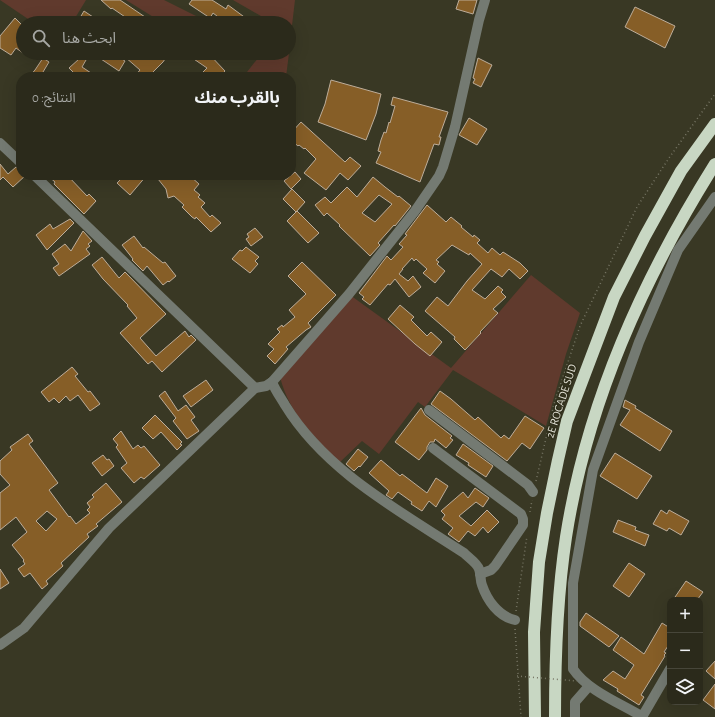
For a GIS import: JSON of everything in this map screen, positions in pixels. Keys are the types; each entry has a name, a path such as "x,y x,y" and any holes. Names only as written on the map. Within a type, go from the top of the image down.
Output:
{"highway":[{"name":"2E ROCADE SUD","path":"534,717 534,632 539,562 548,506 567,421 614,297 645,236 681,171 715,124"},
{"path":"555,717 557,636 566,537 581,465 591,428 618,348 642,296 672,236 715,164"}],"street":[{"path":"0,645 24,628 109,528 255,388 266,386 272,382 373,264 415,211 439,176 443,167 455,127 479,20 485,0"},
{"path":"0,143 16,158"},
{"path":"39,180 255,388"},
{"path":"669,669 642,717 589,686 578,677 573,669 573,582 593,470 639,342 678,250 715,197"},
{"path":"272,382 295,421 304,432 338,465 368,490 464,553 479,568 481,583 488,599 503,616 515,620"},
{"path":"429,410 528,485 533,492"},
{"path":"433,448 521,514 523,519 522,525 495,566 491,570 480,574"},
{"path":"575,717 574,702 589,686"}],"path":[{"path":"517,676 577,681"}],"shaded area":[{"path":"0,0 86,0 76,16 24,16"},
{"path":"126,0 164,0 196,16 152,16"},
{"path":"233,0 295,0 293,16 261,16"},
{"path":"256,60 288,60 287,72 247,72"},
{"path":"531,275 580,313 566,354 546,426 453,370 425,407 418,402 379,454 362,441 339,463 296,414 284,390 280,377 350,295 451,368"}],"building":[{"path":"101,0 120,0 144,16 124,16 112,8 111,9"},
{"path":"192,0 212,0 226,9 228,5 243,16 217,16 213,13 211,16 207,16 189,4"},
{"path":"459,0 477,0 473,14 456,9"},
{"path":"635,7 675,26 665,48 625,27"},
{"path":"84,11 92,16 81,16"},
{"path":"15,18 16,48 11,55 0,48 0,36"},
{"path":"478,58 492,65 481,87 473,83"},
{"path":"42,60 49,62 43,72 33,72"},
{"path":"78,60 86,60 82,67 90,72 73,72 69,68"},
{"path":"102,60 125,61 119,71"},
{"path":"128,60 164,60 153,72 138,72 140,70"},
{"path":"195,60 215,60 225,71 203,72 207,68"},
{"path":"331,80 381,94 376,114 366,140 318,122 325,104"},
{"path":"393,97 448,112 439,137 441,137 439,145 434,144 420,182 376,163 381,152 378,151 381,140 384,132 386,133 395,106 391,105"},
{"path":"469,118 487,129 477,145 459,135"},
{"path":"301,122 345,162 350,157 361,166 348,180 340,173 326,190 304,173 316,159 305,148 304,149 296,144 296,128"},
{"path":"0,164 8,174 16,167 16,180 21,180 13,187 3,177 0,180"},
{"path":"296,173 301,179 291,189 284,181 296,180"},
{"path":"373,177 411,206 395,226 394,225 378,243 380,245 370,256 339,226 340,225 327,213 324,216 315,205 325,197 331,203 347,187 357,197","holes":["379,195 392,204 375,222 362,213"]},
{"path":"53,180 72,180 87,196 89,194 96,201 84,214 54,184 55,182"},
{"path":"120,180 143,180 130,195 117,183"},
{"path":"159,180 194,180 199,184 194,190 200,195 198,197 205,203 201,207 210,217 212,215 221,223 211,232 196,217 195,219 192,217 182,207 184,205 174,196 168,198 166,189"},
{"path":"292,189 305,202 296,212 283,199"},
{"path":"427,205 446,222 451,217 473,237 474,235 480,240 477,243 488,253 492,248 500,255 503,252 520,263 528,271 520,279 509,269 502,277 491,269 472,290 485,299 498,286 503,290 501,292 506,297 493,309 498,313 465,350 454,339 455,337 425,311 437,297 448,306 482,264 470,253 469,255 452,245 436,260 439,262 437,264 445,271 435,283 423,273 427,269 416,259 414,261 412,258 399,274 408,281 413,276 421,287 409,297 395,279 390,285 388,284 370,305 362,299 364,297 359,293 387,256 391,260 403,247 399,244 407,235 405,234"},
{"path":"297,211 319,233 308,243 287,221"},
{"path":"70,219 74,223 47,250 36,235 50,224 53,229"},
{"path":"255,228 263,237 251,246 246,239 249,237 247,234"},
{"path":"83,231 92,241 88,244 90,246 86,249 90,254 59,276 53,268 59,264 52,254 65,244 71,251"},
{"path":"134,236 143,248 144,247 163,263 165,262 176,276 163,285 147,266 143,271 132,260 133,259 122,245"},
{"path":"246,247 259,257 255,261 258,264 250,273 232,259 240,250 242,251"},
{"path":"102,257 119,278 125,272 166,314 140,338 156,356 185,331 189,337 191,335 196,340 162,372 152,361 148,364 120,333 137,318 127,306 128,305 92,265"},
{"path":"302,262 336,295 308,323 311,327 286,347 288,349 275,364 267,356 274,349 268,344 280,332 277,329 282,325 283,327 295,317 289,310 306,294 288,276"},
{"path":"400,305 414,317 411,320 427,336 431,332 442,342 430,356 388,319"},
{"path":"72,367 78,374 75,376 100,404 90,411 78,395 70,401 66,396 59,403 54,398 49,402 41,392"},
{"path":"206,380 213,390 191,407 183,396"},
{"path":"165,391 178,411 186,405 195,417 191,420 199,431 187,439 173,421 176,418 159,396"},
{"path":"440,391 475,420 478,417 501,438 504,435 509,439 525,416 544,428 530,449 522,443 507,461 431,404"},
{"path":"625,400 672,431 660,451 620,425 630,410 623,407"},
{"path":"421,408 425,415 452,436 450,438 453,440 446,448 435,439 434,442 430,442 427,450 419,460 395,442"},
{"path":"155,415 182,442 180,444 182,445 177,450 161,432 153,439 142,428"},
{"path":"121,431 133,449 138,445 141,448 144,446 160,465 144,479 141,477 134,483 121,468 127,463 116,447 118,445 113,439"},
{"path":"28,434 33,441 29,444 58,483 49,490 76,524 90,513 87,510 90,507 87,503 94,497 92,495 106,483 122,502 96,524 98,526 87,534 89,537 61,563 63,566 46,581 48,584 42,589 30,573 24,577 18,569 25,564 23,561 24,560 12,545 27,532 16,517 0,530 0,493 10,485 0,474 0,461 12,450 10,447","holes":["47,511 57,519 46,531 36,521"]},
{"path":"463,444 493,466 486,477 468,465 469,463 456,455"},
{"path":"358,449 368,457 360,467 359,466 354,471 346,464"},
{"path":"615,453 652,476 637,499 600,476"},
{"path":"103,455 107,460 109,459 114,466 102,476 92,463"},
{"path":"381,460 400,476 402,474 427,493 436,478 448,486 436,507 429,501 422,511 411,504 412,502 398,492 392,499 386,495 389,491 369,473"},
{"path":"475,488 489,498 483,507 476,502 459,516 471,526 487,510 499,522 488,533 483,527 475,536 468,531 459,542 448,534 453,528 442,519 445,515 441,511 463,492 468,498"},
{"path":"661,510 667,514 669,510 689,521 681,535 669,528 667,531 653,524"},
{"path":"618,520 636,527 635,530 649,535 645,546 613,532"},
{"path":"629,563 645,574 629,597 613,586"},
{"path":"0,569 9,583 0,589"},
{"path":"686,581 703,592 699,597 675,597"},
{"path":"586,613 619,636 609,647 580,626 580,622"},
{"path":"662,623 667,626 667,648 664,652 666,653 664,655 665,656 641,695 644,697 639,705 603,680 613,671 625,679 634,665 613,650 621,637 644,654"},
{"path":"715,661 715,679 706,671"},
{"path":"715,684 715,709 703,700"}]}
